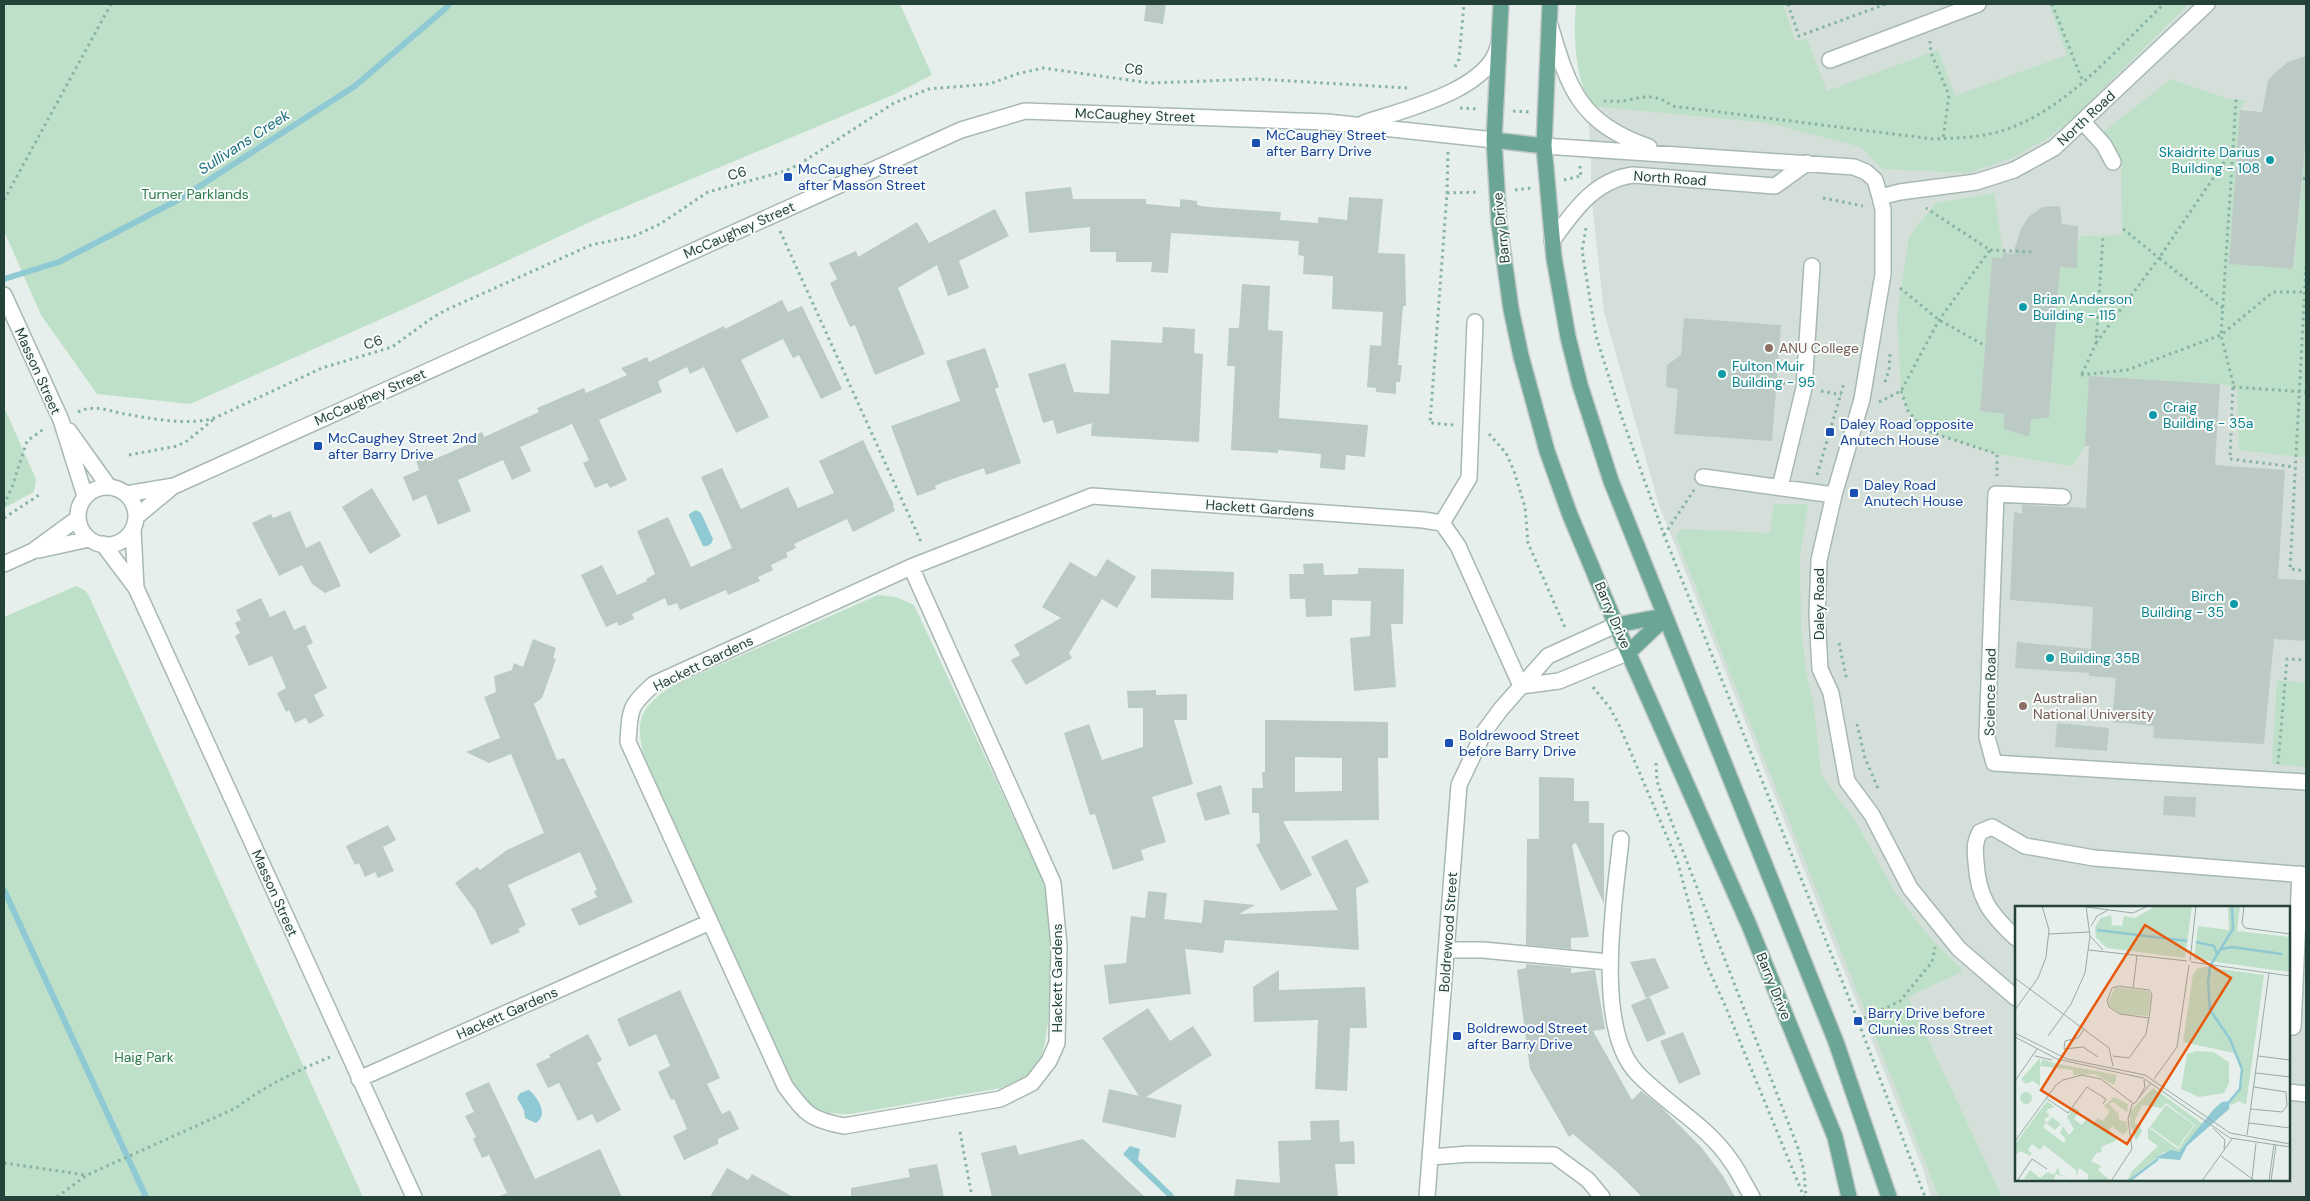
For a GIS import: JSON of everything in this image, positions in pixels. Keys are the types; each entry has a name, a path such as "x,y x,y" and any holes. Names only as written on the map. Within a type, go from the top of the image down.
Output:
{"main road":[{"name":"Barry Drive","path":"1501,4 1494,140 1503,254 1521,356 1559,487 1616,626 1746,916 1835,1137 1849,1197"},
{"path":"1549,11 1544,146 1552,241 1568,337 1582,393 1611,481 1664,617 1836,1042 1887,1190 1897,1197"},
{"name":"McCaughey Street","path":"1494,140 1544,146"},
{"path":"1616,626 1664,617"},
{"path":"1629,652 1664,617"}],"street":[{"path":"1830,60 1978,4"},
{"name":"North Road","path":"1882,203 1900,192 1976,182 2014,170 2054,148 2207,4"},
{"name":"North Road","path":"1549,11 1564,72 1581,103 1595,117 1619,134 1666,153"},
{"path":"1360,125 1467,84 1490,64 1498,47"},
{"name":"McCaughey Street","path":"126,494 174,486 961,130 1025,111 1360,125 1494,140"},
{"path":"2083,122 2104,145 2113,162"},
{"name":"North Road","path":"1544,146 1854,167"},
{"name":"North Road","path":"1552,241 1584,200 1607,183 1623,176 1633,175 1775,186 1807,163"},
{"name":"Daley Road","path":"1854,167 1866,172 1874,180 1882,203 1883,274 1862,399 1834,495 1818,560 1817,615 1820,669 1831,693 1847,781 1872,815 1910,888 1959,949 2015,997"},
{"path":"1780,487 1804,388 1812,266"},
{"name":"Masson Street","path":"5,298 66,417 109,487"},
{"path":"1475,322 1469,478 1442,523 1458,546 1521,686 1559,681 1629,652"},
{"name":"Masson Street","path":"66,417 85,496"},
{"path":"1703,477 1834,495"},
{"name":"McCaughey Street","path":"134,523 174,486"},
{"path":"33,551 96,542 120,542 134,523 132,501 126,494 109,487 100,487 85,496 78,510 78,518 84,533 96,542"},
{"name":"Science Road","path":"2063,497 1996,494 1987,737 1994,764 2306,782"},
{"name":"Hackett Gardens","path":"910,567 1053,883 1059,946 1057,1043 1049,1061 1032,1083 1000,1099 844,1126 820,1121 804,1111 785,1086 628,742 629,718 635,701 654,684 910,567 1092,496 1413,519 1442,523"},
{"path":"4,564 33,551 78,518"},
{"name":"Masson Street","path":"134,523 136,588"},
{"name":"Masson Street","path":"96,542 136,588 414,1197"},
{"name":"Boldrewood Street","path":"1427,1197 1459,785 1484,732 1548,656 1616,626"},
{"path":"2015,937 1986,906 1979,891 1974,842 1980,832 1992,827 2025,846 2094,858 2303,874 2294,1027 2290,1027"},
{"path":"1621,839 1609,962 1613,1010 1623,1053 1636,1072 1700,1128 1731,1160 1752,1197"},
{"name":"Hackett Gardens","path":"359,1080 710,922"},
{"path":"1446,950 1483,950 1609,962"},
{"path":"2290,1092 2306,1094"},
{"path":"1431,1157 1468,1154 1554,1155 1588,1180 1602,1197"}],"path":[{"path":"4,200 111,4"},
{"path":"1451,72 1459,60 1464,4"},
{"path":"1788,4 1799,36 1886,4"},
{"path":"2052,4 2082,82"},
{"path":"1595,102 1627,101 1647,96 1661,99 1672,106 1943,139 1996,133 2025,122 2052,107 2082,82 2164,4"},
{"path":"1931,53 1949,94 1943,139"},
{"name":"C6","path":"66,417 85,409 102,408 168,420 200,421 217,417 322,368 392,347 446,310 591,245 634,236 660,224 708,192 782,172 798,165 894,103 929,90 990,84 1017,74 1044,68 1150,83 1258,79 1406,88"},
{"path":"2236,99 2221,335 2233,387 2230,459 2295,467"},
{"path":"2233,149 2159,258 2096,343 2081,374 2127,370 2221,335 2273,292 2304,292"},
{"path":"1448,158 1430,423 1462,425"},
{"path":"1900,192 1990,250 2034,252"},
{"path":"1823,198 1882,203"},
{"path":"1586,225 1582,250 1596,336 1622,418 1664,535 1858,1021 1925,1197"},
{"path":"778,227 924,549"},
{"path":"2122,228 2223,308"},
{"path":"2096,343 2103,236"},
{"path":"1876,411 1878,402 1901,391 1939,320 1990,250"},
{"path":"2306,266 2305,314 2290,570 2306,571"},
{"path":"1883,274 1939,320 1986,346"},
{"path":"2233,387 2306,392"},
{"path":"1901,391 1908,411 1924,430 1996,454 1997,478"},
{"path":"1812,492 1841,395"},
{"path":"129,455 177,446 187,441 217,417"},
{"path":"4,505 27,441 45,428"},
{"path":"1488,433 1506,454 1514,471 1524,507 1528,544 1567,633"},
{"path":"1664,535 1703,477"},
{"path":"4,518 38,495"},
{"path":"1836,634 1848,682"},
{"path":"2276,781 2287,659 2306,660"},
{"path":"1600,697 1610,708 1620,725 1671,842 1683,876 1704,959 1805,1197"},
{"path":"1856,720 1865,758 1882,800"},
{"path":"1656,762 1657,782 1664,805 1798,1148 1804,1171 1805,1197"},
{"path":"1858,1021 1900,1001 1932,962 1936,941"},
{"path":"56,1197 87,1175 236,1108 279,1081 333,1056"},
{"path":"960,1132 972,1197"},
{"path":"4,1163 87,1175"}],"shaded area":[{"name":"Australian National University","path":"1594,4 2306,4 2306,1197 1931,1197 1923,1169 1659,505 1604,312 1591,194 1587,91"}],"green space":[{"name":"Turner Parklands","path":"4,4 900,4 932,75 893,95 603,216 406,308 190,404 97,394 41,315 4,231"},
{"path":"1576,4 1783,4 1795,40 1807,39 1827,91 1938,50 1955,96 2067,55 2049,4 2188,4 2083,109 2051,136 2012,158 1968,173 1882,169 1861,147 1768,123 1591,106 1581,82 1576,56"},
{"path":"2171,79 2228,99 2246,100 2240,110 2229,264 2294,269 2306,141 2306,458 2239,450 2237,388 2220,384 2090,376 2085,446 2072,466 1997,454 1924,430 1908,411 1901,391 1897,316 1909,237 1935,203 1994,193 2003,252 2002,258 1992,258 1980,411 2004,414 2004,429 2029,437 2031,419 2049,418 2060,267 2082,236 2122,235 2121,162 2097,137"},
{"path":"4,407 36,479 34,492 4,508"},
{"path":"1774,504 1808,504 1800,556 1801,627 1806,671 1814,706 1821,775 1856,822 1895,892 1930,938 1963,971 1908,997 2002,1197 1939,1197 1676,537 1682,529 1770,533"},
{"name":"Haig Park","path":"76,586 86,591 89,596 363,1197 4,1197 4,617"},
{"path":"878,595 896,597 914,605 1041,876 1049,910 1049,1011 1044,1049 1039,1061 1029,1074 1007,1087 850,1114 838,1114 815,1108 790,1083 643,753 640,731 643,714 654,700 672,686"},
{"path":"2277,680 2306,683 2306,767 2272,764"}],"water":[{"path":"696,510 701,513 713,539 708,546 703,546 689,516 689,514"},
{"path":"529,1090 541,1106 542,1115 536,1123 525,1118 524,1110 517,1098 520,1093"},
{"path":"1130,1146 1140,1149 1138,1160 1174,1195 1172,1197 1168,1197 1123,1154"}],"building":[{"path":"1146,4 1166,4 1163,24 1144,21"},
{"name":"Skaidrite Darius Building - 108","path":"2306,56 2306,138 2293,269 2229,264 2240,110 2262,112 2268,81 2288,62"},
{"path":"1071,187 1073,199 1146,199 1146,204 1180,207 1180,199 1197,201 1197,205 1208,207 1281,212 1280,220 1318,223 1318,217 1347,220 1349,197 1383,199 1378,253 1405,254 1406,306 1403,306 1398,365 1402,365 1400,382 1396,382 1396,394 1376,392 1376,388 1367,387 1370,345 1381,346 1383,312 1332,309 1333,276 1303,274 1304,256 1298,255 1299,241 1171,233 1168,273 1151,272 1152,262 1116,262 1116,252 1090,252 1090,227 1029,233 1025,192"},
{"name":"Brian Anderson Building - 115","path":"2060,206 2062,224 2078,226 2077,268 2060,267 2049,418 2031,419 2029,437 2004,429 2004,414 1980,411 1992,257 2002,258 2003,252 2013,254 2021,229 2028,217 2043,207"},
{"path":"995,209 1009,236 959,261 969,288 948,296 937,265 898,288 925,354 875,375 855,325 850,327 830,283 837,279 829,263 856,251 858,257 917,222 929,243"},
{"path":"1242,284 1270,286 1268,330 1283,331 1279,418 1368,425 1365,457 1346,455 1345,470 1320,468 1321,454 1278,450 1278,453 1231,450 1235,366 1227,366 1229,328 1239,328"},
{"path":"782,300 788,312 802,306 842,389 821,399 799,355 793,358 783,339 741,360 769,417 736,433 704,367 690,374 687,367 658,381 662,392 599,420 627,480 610,488 607,483 595,488 583,463 589,460 572,424 520,447 531,471 512,480 503,460 458,480 471,511 438,525 426,495 413,501 403,477 419,470 416,460 433,453 435,459 467,445 465,440 482,432 484,437 539,412 537,408 584,388 586,393 627,375 621,368 647,357 649,362 724,326 725,329"},
{"name":"Fulton Muir Building - 95","path":"1684,318 1781,325 1772,441 1674,434 1678,389 1666,387 1667,365 1681,355"},
{"path":"1163,327 1195,329 1194,353 1203,354 1199,442 1091,436 1092,423 1057,434 1053,420 1043,423 1028,374 1065,363 1074,392 1109,394 1111,340 1162,343"},
{"path":"985,348 999,387 995,389 1021,463 986,475 984,468 941,483 935,486 936,489 917,496 891,426 960,401 946,361"},
{"name":"Birch Building - 35","path":"2089,376 2220,384 2215,465 2285,470 2278,579 2306,580 2306,641 2274,639 2264,744 2153,738 2154,726 2112,722 2116,678 2089,676 2089,673 2015,668 2017,642 2091,649 2093,607 2010,600 2014,512 2022,514 2022,505 2086,508 2089,446 2085,446"},
{"path":"863,440 894,505 895,511 853,532 847,519 794,544 796,548 786,553 788,557 771,565 773,570 758,577 760,581 728,595 726,590 680,610 677,603 668,606 665,598 632,614 634,619 619,626 617,622 606,627 581,575 602,565 617,595 647,581 646,579 655,574 637,531 668,517 691,567 732,548 701,477 722,468 741,509 788,487 798,508 834,493 819,461"},
{"path":"372,488 401,536 370,554 342,507"},
{"path":"290,511 306,548 320,541 341,586 325,593 312,584 302,565 279,576 252,523 271,514 273,518"},
{"path":"1107,559 1136,577 1117,608 1102,599 1069,653 1072,658 1026,685 1011,660 1020,655 1014,645 1061,618 1042,607 1070,562 1096,577"},
{"path":"1323,563 1324,575 1358,574 1358,568 1404,569 1403,624 1391,624 1396,687 1354,691 1350,638 1370,636 1371,601 1332,600 1332,616 1306,617 1305,599 1290,599 1289,574 1304,574 1303,564"},
{"path":"1151,569 1234,572 1233,600 1151,598"},
{"path":"261,598 270,617 285,610 294,630 305,625 313,643 307,646 327,688 314,695 324,716 309,724 306,718 295,723 289,710 286,712 277,693 286,688 272,656 249,666 235,636 240,633 235,623 241,620 236,610"},
{"path":"533,639 556,648 553,658 556,659 542,698 534,704 557,760 564,758 633,902 579,926 571,909 597,897 594,891 597,890 580,852 508,885 526,925 518,929 520,932 491,945 475,910 455,883 477,867 480,870 507,850 544,833 511,754 489,763 466,752 500,738 484,697 496,692 494,676 512,670 514,663 523,667"},
{"path":"1156,690 1156,695 1187,694 1187,720 1174,720 1193,784 1152,797 1166,842 1141,850 1144,860 1113,870 1095,814 1090,815 1064,733 1089,724 1102,760 1143,747 1143,708 1128,708 1127,691"},
{"path":"1265,720 1388,722 1388,758 1378,758 1379,820 1283,821 1312,875 1281,891 1256,845 1260,843 1259,813 1252,813 1252,788 1263,788 1262,772 1265,772","holes":["1295,757 1342,758 1342,791 1295,792"]},
{"path":"2057,723 2109,728 2107,751 2055,747"},
{"path":"1539,777 1574,778 1574,801 1589,801 1589,823 1604,823 1604,904 1576,843 1572,845 1589,937 1571,938 1571,949 1526,945 1527,839 1539,839"},
{"path":"1221,785 1230,814 1205,821 1196,793"},
{"path":"2164,796 2196,797 2195,817 2163,815"},
{"path":"388,825 396,840 383,847 394,871 378,878 375,872 365,877 359,863 355,865 346,846"},
{"path":"1347,839 1369,882 1356,888 1359,950 1225,940 1223,953 1185,949 1191,994 1109,1004 1104,965 1126,963 1131,916 1145,918 1148,891 1167,893 1164,919 1202,923 1204,900 1255,905 1239,914 1338,910 1311,857"},
{"path":"1655,958 1669,988 1646,998 1630,962"},
{"path":"1526,964 1571,968 1571,973 1595,970 1605,1029 1593,1031 1632,1100 1641,1091 1660,1106 1701,1147 1723,1176 1735,1197 1642,1197 1616,1171 1573,1134 1569,1137 1530,1069 1517,970 1526,968"},
{"path":"1279,970 1279,990 1365,987 1367,1028 1350,1028 1347,1091 1315,1089 1318,1020 1254,1022 1253,987"},
{"path":"680,990 720,1078 707,1084 722,1114 730,1110 739,1129 718,1139 718,1144 684,1160 673,1136 687,1129 674,1099 671,1100 658,1072 670,1066 656,1034 629,1047 617,1019"},
{"path":"1650,997 1666,1034 1647,1042 1631,1005"},
{"path":"1148,1008 1170,1041 1193,1026 1212,1055 1146,1097 1182,1105 1175,1138 1102,1122 1109,1089 1139,1096 1102,1038"},
{"path":"1683,1032 1701,1074 1679,1084 1660,1041"},
{"path":"588,1034 602,1060 597,1063 621,1110 597,1123 592,1114 578,1121 559,1083 548,1088 536,1064"},
{"path":"489,1082 535,1179 600,1149 622,1197 497,1197 507,1193 489,1155 482,1158 473,1139 476,1137 465,1116 474,1112 465,1093"},
{"path":"1339,1120 1340,1142 1354,1141 1355,1164 1335,1164 1338,1197 1234,1197 1236,1179 1280,1183 1278,1141 1311,1140 1310,1121"},
{"path":"1083,1139 1145,1197 992,1197 981,1153 1016,1145 1019,1155"},
{"path":"937,1164 944,1197 851,1197 851,1188 910,1177 908,1169"},
{"path":"727,1168 748,1180 752,1174 793,1197 710,1197"}],"waterway":[{"name":"Sullivans Creek","path":"4,279 59,262 178,200 355,86 449,4"},
{"path":"4,890 146,1197"}],"place":[{"name":"McCaughey Street after Barry Drive","path":"1256,143"},
{"name":"Skaidrite Darius Building - 108","path":"2270,160"},
{"name":"McCaughey Street after Masson Street","path":"788,177"},
{"name":"Brian Anderson Building - 115","path":"2023,307"},
{"name":"ANU College","path":"1769,348"},
{"name":"Fulton Muir Building - 95","path":"1722,374"},
{"name":"Craig Building - 35a","path":"2153,415"},
{"name":"Daley Road opposite Anutech House","path":"1830,432"},
{"name":"McCaughey Street 2nd after Barry Drive","path":"318,446"},
{"name":"Daley Road Anutech House","path":"1854,493"},
{"name":"Birch Building - 35","path":"2234,604"},
{"name":"Building 35B","path":"2050,658"},
{"name":"Australian National University","path":"2023,706"},
{"name":"Boldrewood Street before Barry Drive","path":"1449,743"},
{"name":"Barry Drive before Clunies Ross Street","path":"1858,1021"},
{"name":"Boldrewood Street after Barry Drive","path":"1457,1036"}]}
